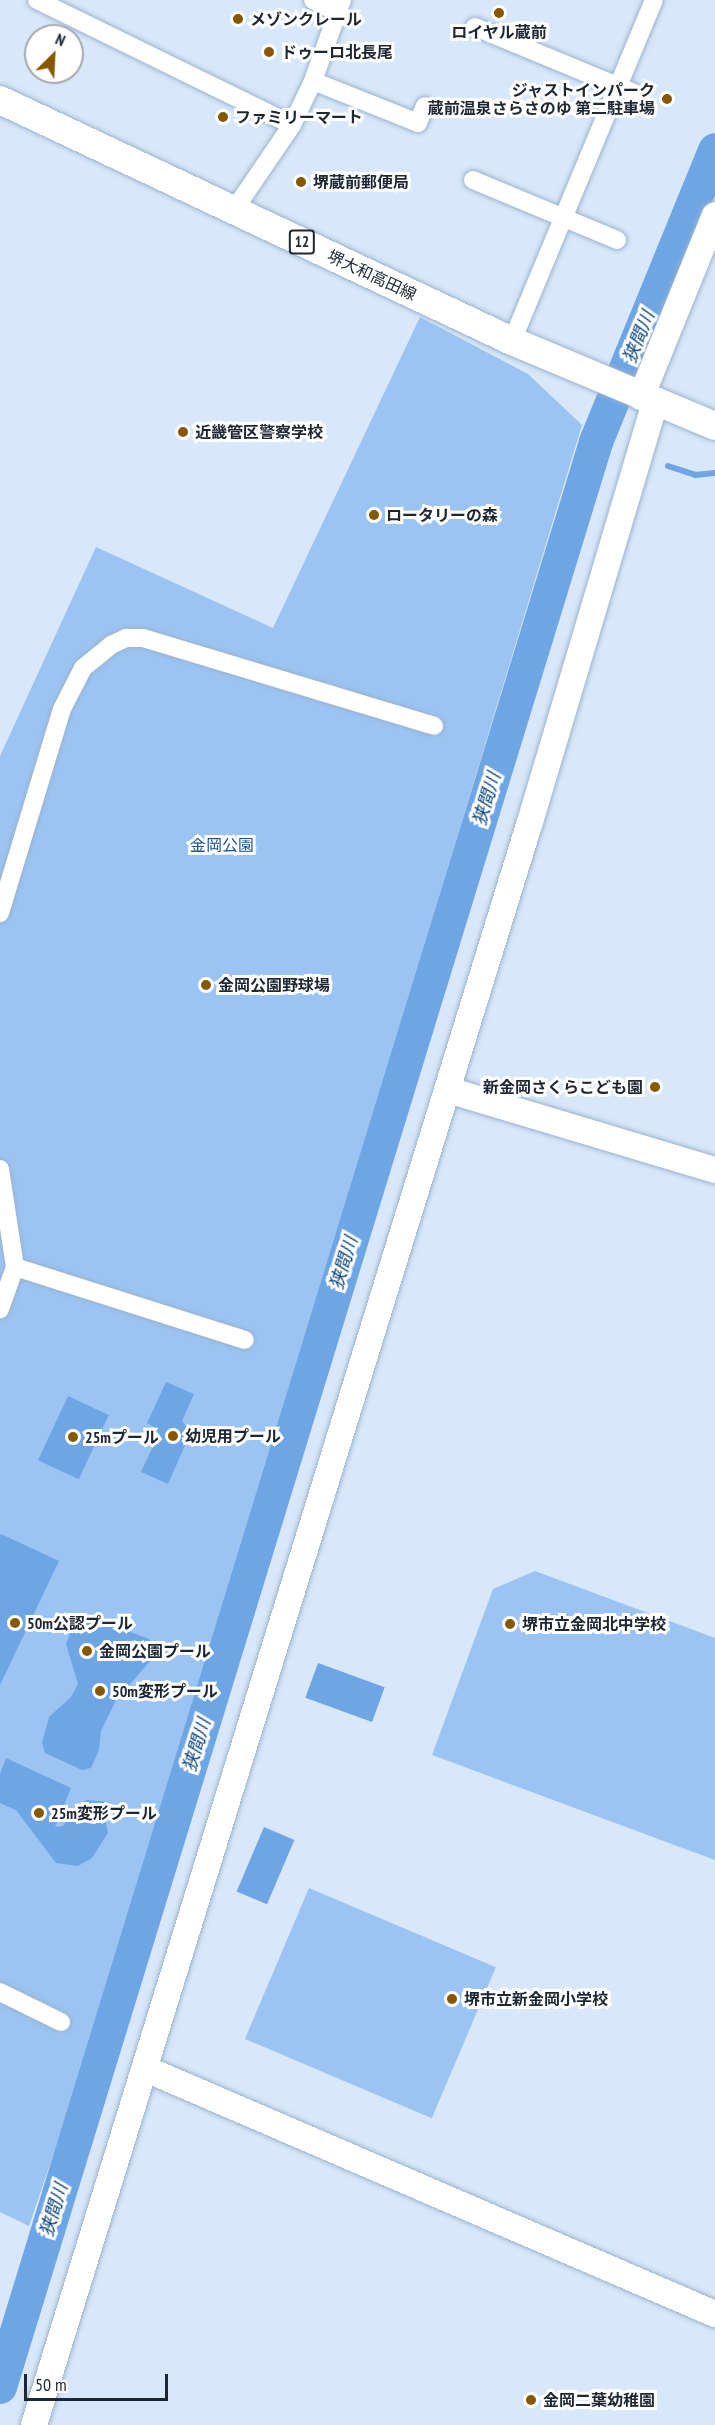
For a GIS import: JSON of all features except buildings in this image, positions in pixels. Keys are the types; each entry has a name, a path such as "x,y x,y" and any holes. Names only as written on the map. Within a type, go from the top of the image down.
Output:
{"main road":[{"name":"堺大和高田線","path":"0,100 512,341 715,426"}],"street":[{"path":"37,0 292,125"},
{"path":"234,210 292,125 313,81 340,6 313,0"},
{"path":"512,341 565,218 626,89 654,0"},
{"path":"475,27 626,89"},
{"path":"313,81 418,123 425,106"},
{"path":"473,180 617,240"},
{"path":"34,2425 448,1090 633,393 715,215"},
{"path":"0,913 62,709 83,668 111,645 126,638 143,638 434,726"},
{"path":"448,1090 715,1170"},
{"path":"0,1169 15,1267 0,1309"},
{"path":"15,1267 245,1340"},
{"path":"0,1992 61,2022"},
{"path":"146,2069 715,2314"}],"green space":[{"name":"金岡公園","path":"420,317 528,374 582,425 94,2035 29,2226 0,2212 0,756 96,547 273,628"},
{"path":"535,1571 715,1638 715,1860 432,1755 493,1589"},
{"path":"309,1888 496,1967 432,2118 245,2039"}],"shaded area":[{"name":"幼児用プール","path":"166,1382 194,1394 182,1421 191,1432 168,1484 141,1472 156,1440 154,1427 147,1423"},
{"name":"25mプール","path":"68,1396 109,1415 79,1479 38,1460"},
{"name":"50m公認プール","path":"1,1534 59,1561 0,1685 0,1536"},
{"name":"50m変形プール","path":"90,1617 149,1639 154,1648 152,1659 116,1700 101,1731 99,1750 91,1768 82,1770 45,1753 42,1743 49,1717 71,1697 78,1684 66,1644 70,1634"},
{"path":"318,1663 385,1687 372,1722 305,1698"},
{"name":"25m変形プール","path":"6,1758 71,1788 55,1827 63,1826 71,1812 86,1800 110,1802 104,1814 108,1833 92,1858 78,1866 56,1863 16,1810 0,1803 0,1774"},
{"path":"264,1827 294,1840 267,1904 237,1891"}],"waterway":[{"name":"狭間川","path":"0,2387 596,442 715,150"},
{"path":"668,466 695,475 715,473"}],"place":[{"name":"ロイヤル蔵前","path":"499,13"},
{"name":"メゾンクレール","path":"238,19"},
{"name":"ドゥーロ北長尾","path":"269,52"},
{"name":"ジャストインパーク 蔵前温泉さらさのゆ 第二駐車場","path":"667,99"},
{"name":"ファミリーマート","path":"223,117"},
{"name":"堺蔵前郵便局","path":"301,182"},
{"name":"近畿管区警察学校","path":"183,432"},
{"name":"ロータリーの森","path":"374,515"},
{"name":"金岡公園野球場","path":"206,985"},
{"name":"新金岡さくらこども園","path":"655,1087"},
{"name":"幼児用プール","path":"173,1436"},
{"name":"25mプール","path":"73,1437"},
{"name":"50m公認プール","path":"15,1623"},
{"name":"堺市立金岡北中学校","path":"510,1624"},
{"name":"金岡公園プール","path":"87,1651"},
{"name":"50m変形プール","path":"100,1691"},
{"name":"25m変形プール","path":"39,1813"},
{"name":"堺市立新金岡小学校","path":"452,1999"},
{"name":"金岡二葉幼稚園","path":"531,2400"}]}
